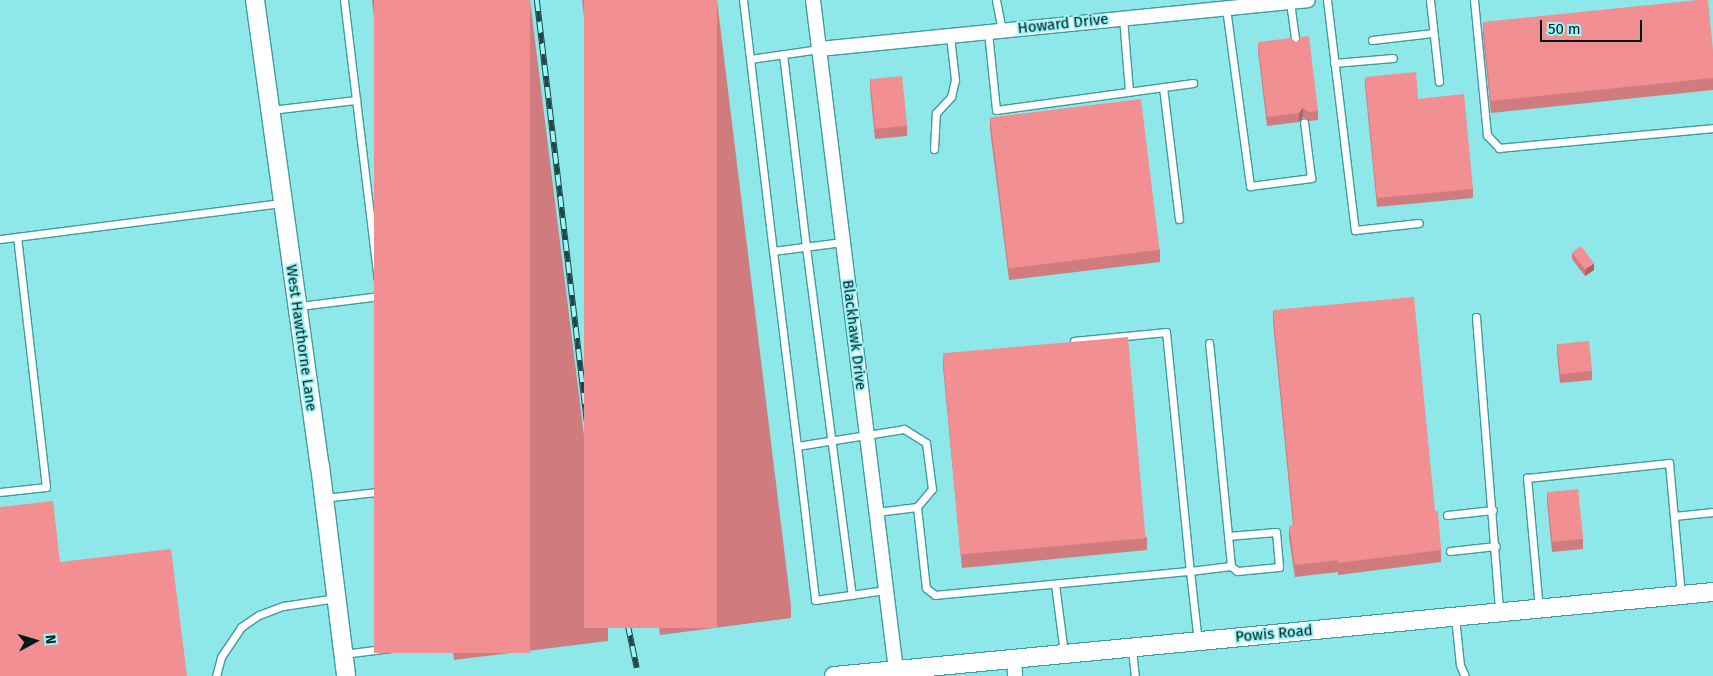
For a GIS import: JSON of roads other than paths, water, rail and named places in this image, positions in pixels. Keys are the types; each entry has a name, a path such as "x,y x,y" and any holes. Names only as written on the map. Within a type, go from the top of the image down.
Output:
{"street":[{"name":"West Hawthorne Lane","path":"255,0 324,498 346,676"},
{"name":"Blackhawk Drive","path":"813,0 896,670"},
{"name":"Howard Drive","path":"819,49 1123,18 1228,5 1308,0"},
{"name":"Powis Road","path":"834,676 896,670 1014,668 1064,655 1713,592"}],"lane":[{"path":"343,654 422,644 344,0"},
{"path":"743,0 815,600 885,590"},
{"path":"996,0 996,110 1193,83"},
{"path":"1327,0 1355,230 1419,223"},
{"path":"1430,0 1439,82"},
{"path":"1474,0 1487,134 1499,148 1713,128"},
{"path":"1290,2 1296,46"},
{"path":"1228,5 1250,186 1311,178 1304,122"},
{"path":"1123,18 1129,91"},
{"path":"1476,23 1486,22"},
{"path":"1372,40 1433,33"},
{"path":"934,149 936,112 952,97 955,80 950,36"},
{"path":"750,58 819,49"},
{"path":"783,54 806,247 852,595"},
{"path":"1334,63 1393,58"},
{"path":"1163,87 1179,218"},
{"path":"269,110 356,100"},
{"path":"0,239 282,203"},
{"path":"0,492 46,486 17,237"},
{"path":"772,251 842,242"},
{"path":"296,306 380,296"},
{"path":"1476,317 1500,613"},
{"path":"1074,341 1166,332 1198,642"},
{"path":"1209,342 1228,536 1231,566 1237,571 1279,566 1276,532 1228,536"},
{"path":"797,446 904,430 926,443 932,489 917,507 876,512"},
{"path":"1539,609 1527,478 1669,463 1681,595"},
{"path":"324,498 403,489"},
{"path":"917,507 926,588 930,593 941,596 1231,566"},
{"path":"1447,515 1493,510"},
{"path":"1674,516 1713,512"},
{"path":"1450,551 1496,546"},
{"path":"1056,584 1064,655"},
{"path":"216,676 221,658 241,628 259,615 283,606 336,598"},
{"path":"1455,617 1459,659 1465,676"},
{"path":"1132,648 1135,676"}],"railway":[{"path":"537,0 598,514 611,569 628,625 637,668"},
{"path":"621,543 630,612"}]}
